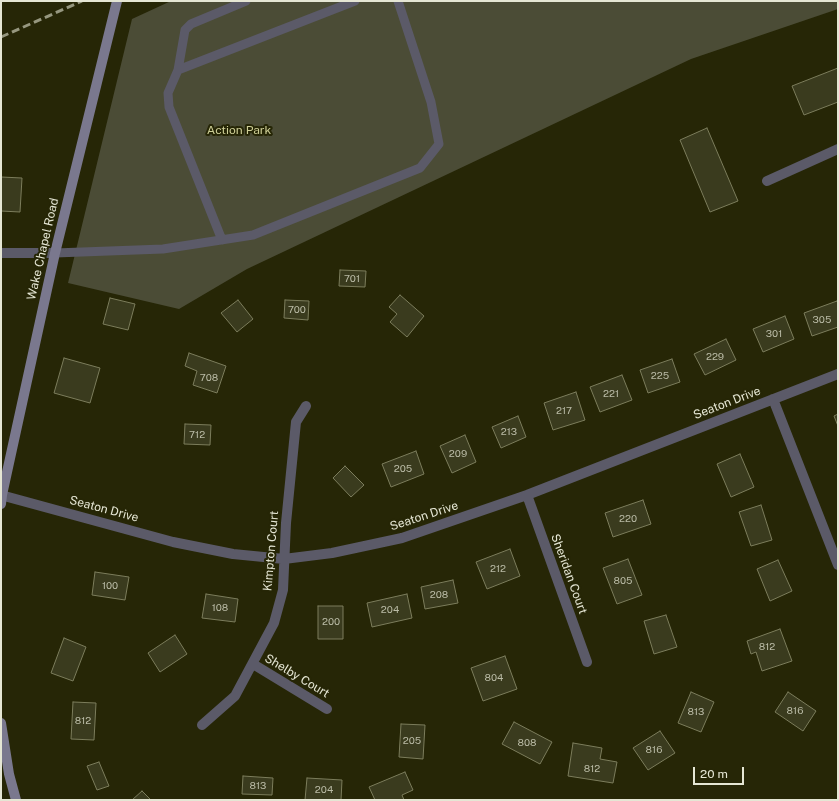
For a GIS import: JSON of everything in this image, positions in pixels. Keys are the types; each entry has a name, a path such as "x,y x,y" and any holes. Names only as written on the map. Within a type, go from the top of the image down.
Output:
{"main road":[{"name":"Wake Chapel Road","path":"1,498 55,253 117,1"},
{"path":"1,723 5,775 16,800"}],"street":[{"path":"767,181 838,149"},
{"path":"1,253 55,253"},
{"name":"Seaton Drive","path":"1,498 173,542 233,554 284,559 332,553 402,538 527,495 838,374"},
{"path":"773,399 838,565"},
{"name":"Kimpton Court","path":"202,725 234,696 274,624 283,590 284,559 296,422 306,406"},
{"name":"Sheridan Court","path":"527,495 587,662"},
{"name":"Shelby Court","path":"253,664 328,710"}],"lane":[{"path":"222,240 169,107 168,93 178,70 185,30 191,24 246,1"},
{"path":"178,70 355,1"},
{"path":"55,253 163,249 253,235 420,168 439,144 431,102 398,1"}],"green space":[{"name":"Action Park","path":"171,1 838,1 838,9 691,59 247,269 179,309 68,283 132,19"}],"building":[{"path":"838,68 838,102 804,115 792,86"},
{"path":"707,128 738,201 710,212 680,140"},
{"path":"1,177 22,178 20,212 1,211"},
{"path":"340,270 366,271 365,287 339,286"},
{"path":"400,295 424,316 407,337 390,322 397,314 389,307"},
{"path":"110,298 135,304 128,330 103,324"},
{"path":"238,300 253,319 237,332 221,313"},
{"path":"285,300 309,301 308,320 284,318"},
{"path":"837,301 838,327 812,336 804,313"},
{"path":"785,316 794,339 763,352 753,329"},
{"path":"726,339 736,360 705,375 694,354"},
{"path":"189,353 226,366 217,393 193,385 197,371 185,366"},
{"path":"64,358 100,368 90,403 54,393"},
{"path":"672,359 680,382 648,393 640,370"},
{"path":"622,375 632,400 600,412 590,387"},
{"path":"576,392 585,420 553,430 544,403"},
{"path":"838,414 838,426 834,416"},
{"path":"518,416 526,437 501,448 492,427"},
{"path":"185,424 211,425 210,445 184,444"},
{"path":"465,435 476,462 452,473 440,446"},
{"path":"416,451 424,474 391,487 382,464"},
{"path":"740,454 754,487 731,497 717,464"},
{"path":"345,466 364,485 351,497 333,478"},
{"path":"643,500 651,524 613,537 605,513"},
{"path":"761,505 772,540 751,546 739,512"},
{"path":"510,549 520,576 487,589 476,562"},
{"path":"628,559 642,595 617,604 603,568"},
{"path":"778,560 792,591 770,601 757,569"},
{"path":"95,572 129,577 125,600 92,595"},
{"path":"453,580 458,603 425,609 421,587"},
{"path":"206,594 238,599 235,622 202,618"},
{"path":"407,594 412,618 372,627 367,603"},
{"path":"318,606 343,606 343,639 318,639"},
{"path":"666,615 677,647 654,654 644,621"},
{"path":"780,629 792,661 762,671 756,652 751,654 747,641"},
{"path":"175,635 187,654 160,672 148,653"},
{"path":"64,638 86,647 73,681 51,673"},
{"path":"505,656 517,689 483,701 471,668"},
{"path":"691,692 714,702 701,732 678,723"},
{"path":"788,692 816,711 803,731 775,712"},
{"path":"73,702 96,703 94,740 71,739"},
{"path":"514,722 552,742 540,764 502,744"},
{"path":"401,724 425,725 423,759 399,757"},
{"path":"660,731 675,753 648,770 633,748"},
{"path":"573,743 602,748 600,759 617,762 613,783 568,776"},
{"path":"99,762 109,786 97,790 87,766"},
{"path":"405,772 413,790 402,795 404,800 375,800 369,787"},
{"path":"243,776 273,778 272,795 242,794"},
{"path":"307,778 342,780 341,800 305,800"},
{"path":"142,791 151,800 132,800"}],"railway":[{"path":"1,37 82,1"}]}
